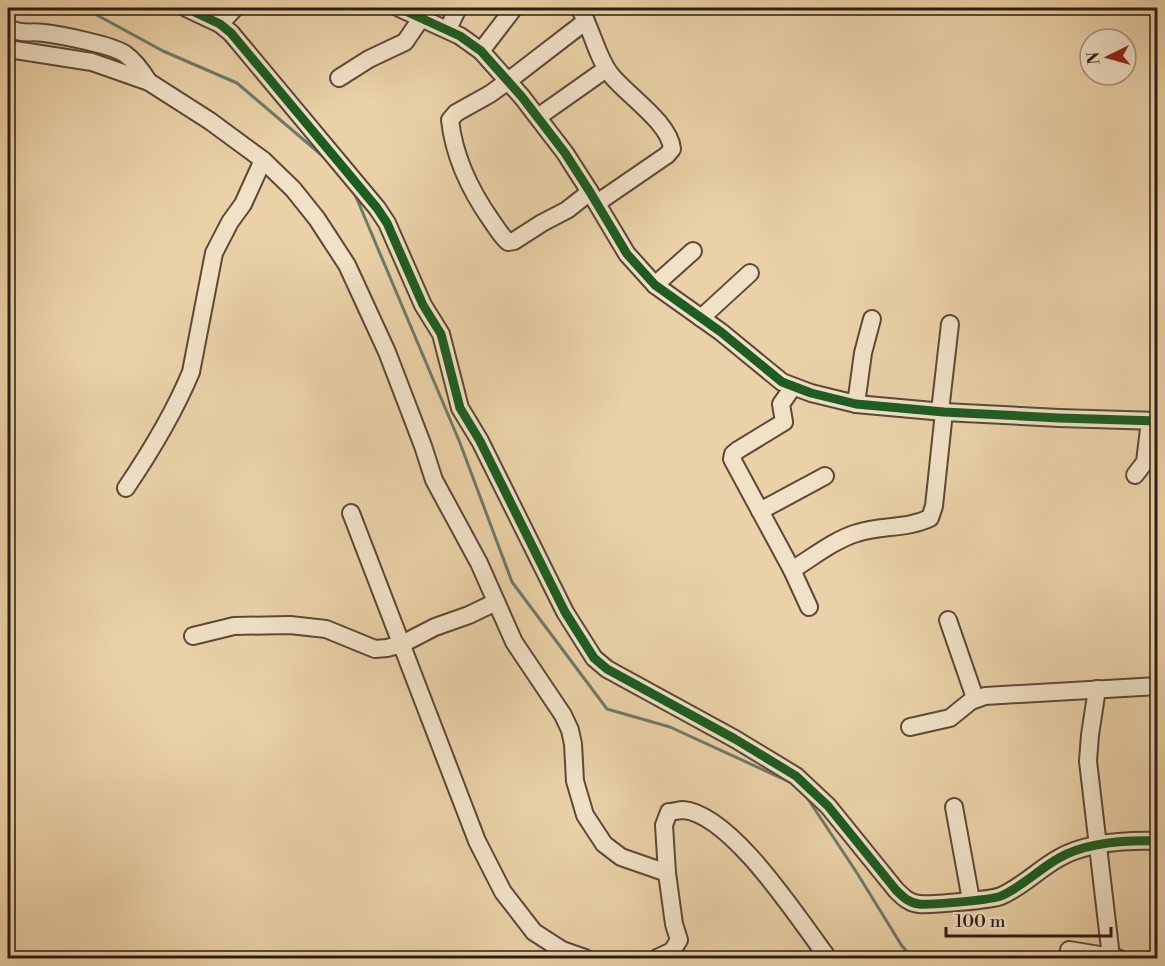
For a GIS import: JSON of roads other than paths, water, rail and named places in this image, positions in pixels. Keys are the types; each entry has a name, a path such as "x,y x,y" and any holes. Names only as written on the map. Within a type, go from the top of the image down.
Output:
{"street":[{"path":"186,8 220,24 242,45 377,208 387,224 423,305 441,334 460,408 480,441 565,612 594,658 607,669 735,739 796,776 828,806 905,900 918,904 1000,896 1059,858 1098,844 1139,840 1158,841"},
{"path":"220,24 235,8"},
{"path":"399,8 448,29 481,51 538,117 565,153 627,254 655,285 721,332 782,382 811,393 856,404 1059,418 1154,421 1145,462 1135,476"},
{"path":"448,29 458,8"},
{"path":"481,51 514,8"},
{"path":"583,14 606,69 654,119 672,141 672,149 667,155 594,198 542,223 514,241 508,242 471,190 451,130 450,120 456,113 508,81 583,14"},
{"path":"339,78 369,59 405,42 422,17"},
{"path":"8,28 27,34 41,33 72,38 122,52 135,62 149,82"},
{"path":"8,50 92,62 149,82 210,121 263,160 292,189 317,219 347,265 387,352 434,480 474,554 514,642 563,715 571,737 575,781 585,815 604,844 621,857 666,873"},
{"path":"538,117 606,69"},
{"path":"126,488 153,448 185,387 191,372 214,253 230,222 243,204 263,160"},
{"path":"655,285 693,251"},
{"path":"701,318 750,273"},
{"path":"856,404 863,353 872,319"},
{"path":"792,570 842,539 858,532 916,524 930,518 936,496 950,324"},
{"path":"793,387 781,404 784,422 738,450 733,454 732,459 792,570 809,607"},
{"path":"760,511 825,476"},
{"path":"351,513 477,841 504,892 534,932 562,950 585,958"},
{"path":"193,636 234,626 290,625 326,628 375,649 402,644 435,627 496,602"},
{"path":"948,621 975,698"},
{"path":"910,727 950,718 975,698 986,696 1158,686"},
{"path":"1069,950 1114,958 1088,761 1097,689"},
{"path":"954,807 971,900"},
{"path":"657,958 672,951 679,940 674,924 666,873 664,825 669,812 682,810 701,816 719,827 766,875 828,958"}],"waterway":[{"path":"84,8 163,51 237,83 325,158"},
{"path":"354,192 460,443 512,582 607,709 670,727 792,783"},
{"path":"804,793 902,946 913,958"}]}
